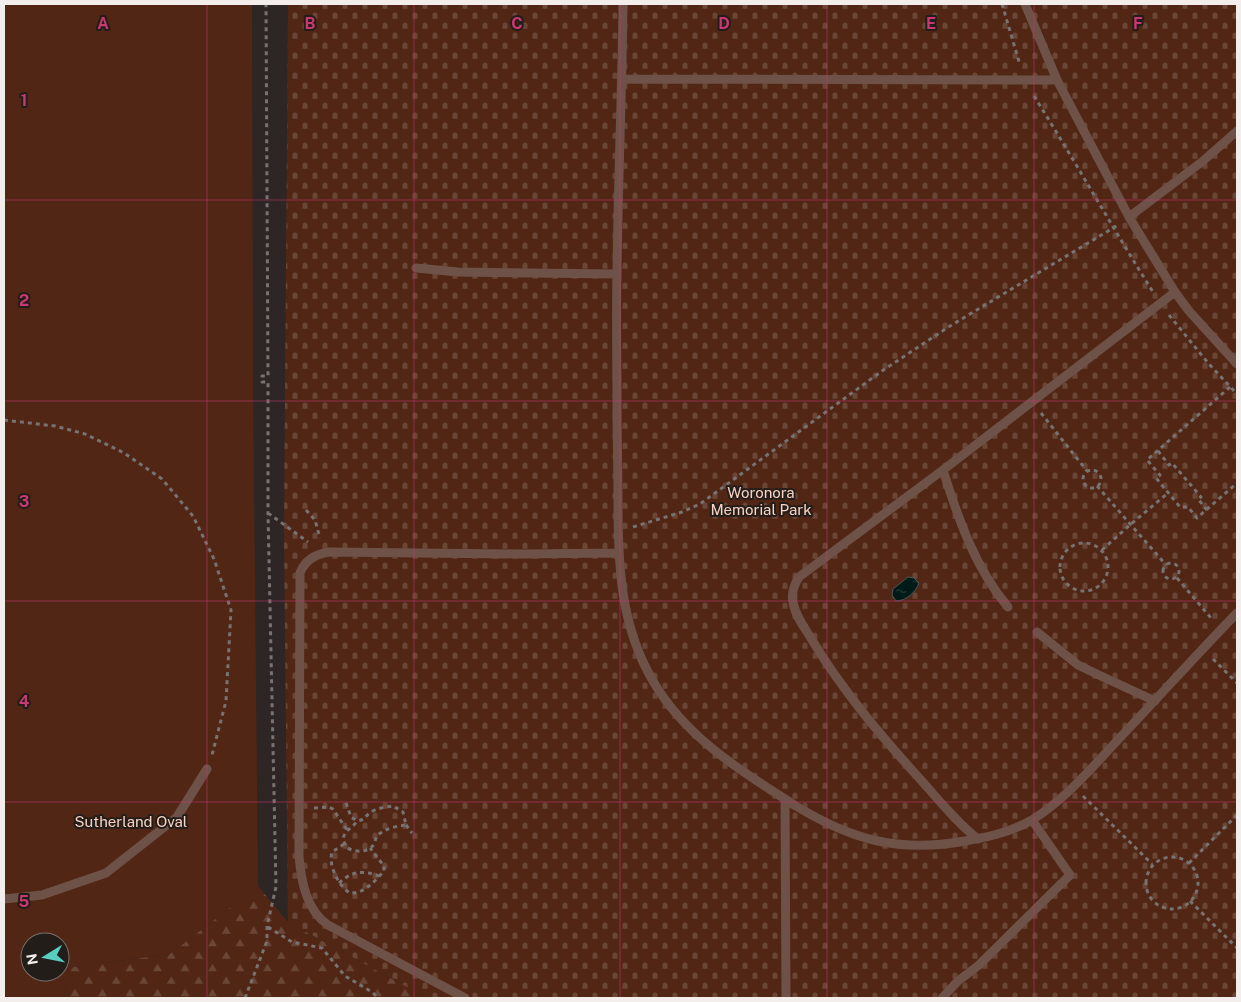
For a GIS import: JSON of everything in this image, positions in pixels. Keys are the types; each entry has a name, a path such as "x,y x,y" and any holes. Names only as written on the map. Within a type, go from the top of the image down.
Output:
{"lane":[{"path":"623,4 617,274 618,553 628,619 644,664 661,693 685,723 708,745 734,765 785,799 835,828 852,835 885,844 928,846 978,839 1004,832 1032,820 1064,795 1237,613"},
{"path":"1025,4 1057,80 1129,217 1175,292 1189,311 1237,364"},
{"path":"622,79 1057,80"},
{"path":"1129,217 1203,161 1237,131"},
{"path":"416,268 458,272 617,274"},
{"path":"978,839 947,810 886,742 850,697 800,619 793,602 793,588 799,577 943,470 1175,292"},
{"path":"943,470 968,542 989,580 1008,607"},
{"path":"465,998 328,924 318,916 305,892 299,856 299,577 301,570 306,562 322,553 618,553"},
{"path":"1036,632 1078,665 1155,701"},
{"path":"4,899 42,895 106,873 177,817 207,769"},
{"path":"785,799 786,998"},
{"path":"942,998 1070,875 1032,820"}],"path":[{"path":"245,998 267,941 267,926 276,887 268,513 268,382 262,382 262,376 268,376 266,4"},
{"path":"618,531 682,512 700,504 882,371 950,326 1129,217"},
{"path":"1230,387 1147,460 1160,475 1156,478 1180,507 1188,507 1197,518 1237,483"},
{"path":"1032,402 1087,471"},
{"path":"4,420 55,426 85,434 124,453 162,479 192,516 214,559 231,610 226,702 218,738 207,769"},
{"path":"1158,451 1169,465 1172,463 1178,469 1201,497 1198,498 1207,510"},
{"path":"1093,470 1098,473 1100,479 1097,486 1090,488 1084,484 1083,476 1087,471 1093,470"},
{"path":"1097,486 1166,565"},
{"path":"1102,550 1168,493"},
{"path":"306,510 315,520 322,553"},
{"path":"268,513 322,553"},
{"path":"1084,542 1097,546 1102,550 1106,556 1108,569 1100,586 1087,592 1074,589 1064,581 1060,562 1062,556 1072,546 1084,542"},
{"path":"1166,565 1171,563 1178,566 1180,571 1177,578"},
{"path":"1166,565 1164,576 1170,580 1177,578"},
{"path":"1177,578 1221,629"},
{"path":"1203,648 1237,683"},
{"path":"1072,786 1152,864"},
{"path":"346,804 351,817 357,821"},
{"path":"406,825 381,832 376,836 374,844 370,848 354,851 344,844 344,836 347,830 357,821 364,819 374,811 392,806 403,812 406,825 412,833"},
{"path":"299,807 331,808 338,814 347,830"},
{"path":"1189,863 1237,815"},
{"path":"344,844 330,854 334,872 339,883 347,892 353,893 359,892 374,883 384,871 384,868 370,848"},
{"path":"1168,856 1177,856 1189,863 1197,873 1198,882 1197,891 1190,901 1179,908 1170,909 1155,903 1149,896 1146,888 1148,871 1152,864 1168,856"},
{"path":"339,883 356,872 365,872 379,876"},
{"path":"1190,901 1237,948"},
{"path":"267,926 292,942 322,948 345,976 372,992 378,998"}],"green space":[{"name":"Sutherland Oval","path":"4,4 252,4 253,379 258,886 170,954 70,968 70,932 20,932 20,982 66,982 64,998 4,998"},
{"name":"Woronora Memorial Park","path":"288,4 1237,4 1237,998 427,998 288,922 284,534"},
{"path":"258,886 288,922 427,998 64,998 66,982 70,982 70,968 170,954"}],"water":[{"path":"908,577 914,578 919,583 918,586 907,598 896,601 892,595 893,589"}]}
